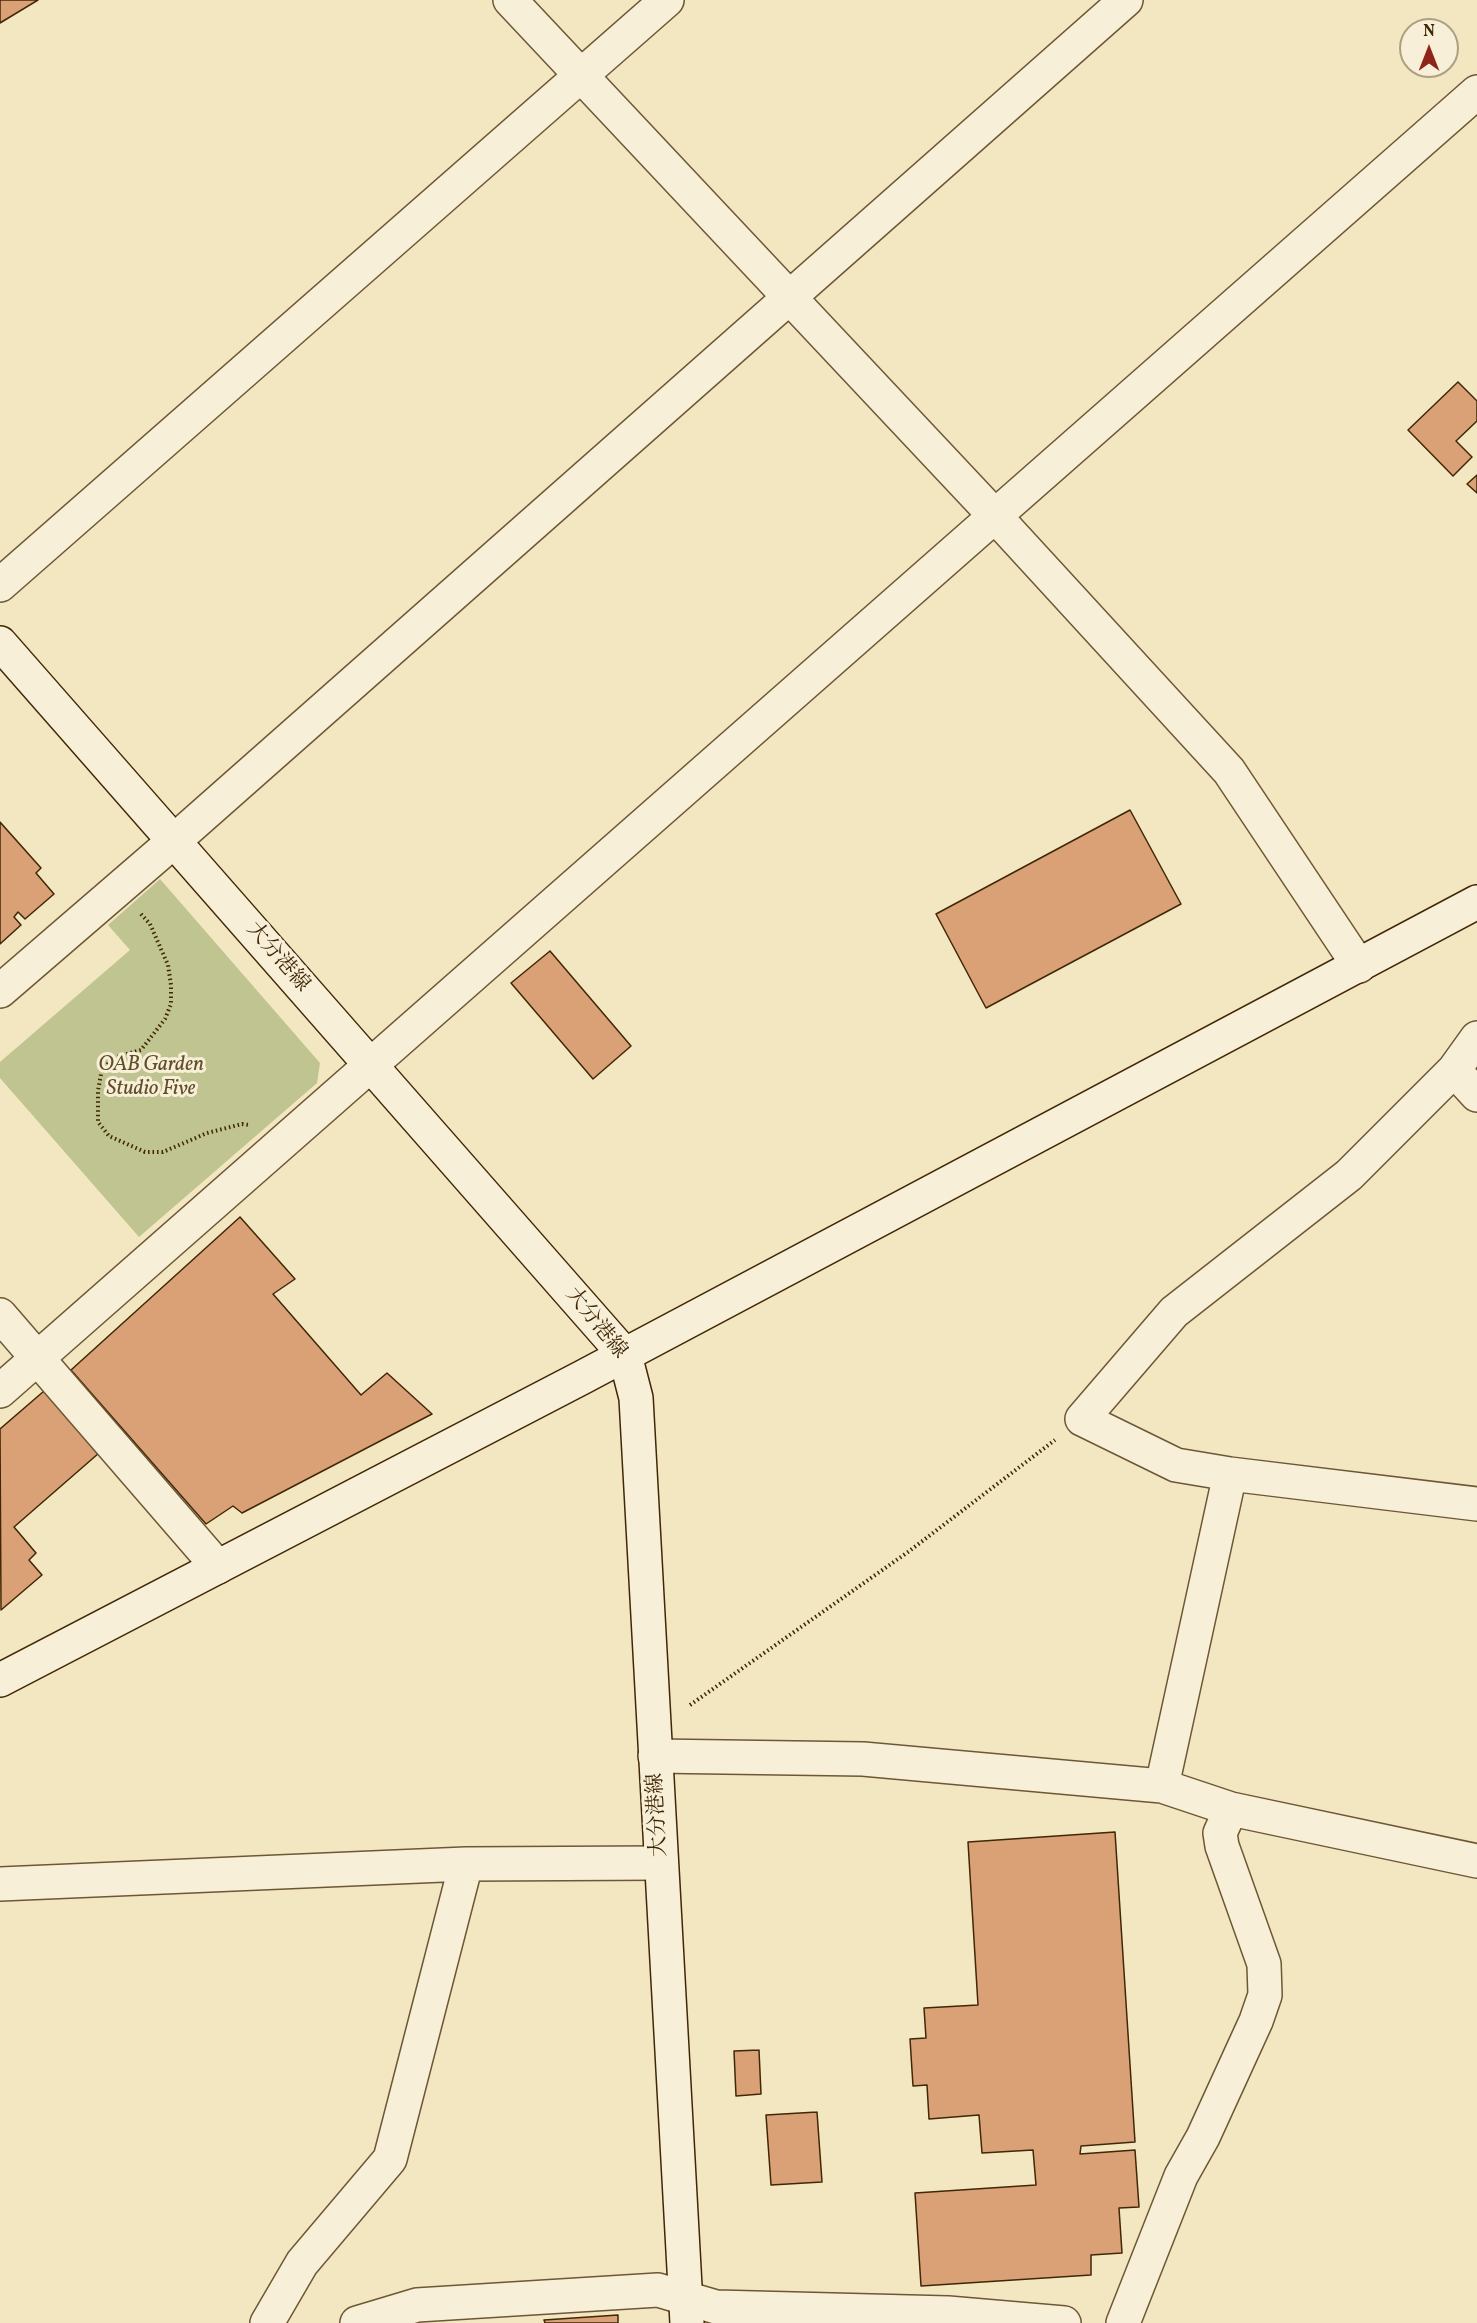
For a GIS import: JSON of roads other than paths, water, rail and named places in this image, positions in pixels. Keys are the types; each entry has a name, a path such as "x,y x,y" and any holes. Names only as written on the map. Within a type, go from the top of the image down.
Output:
{"street":[{"path":"510,0 995,516 1229,771 1359,966"},
{"path":"0,585 667,0"},
{"path":"0,991 174,842 1126,0"},
{"path":"0,1391 1477,92"},
{"name":"大分港線","path":"0,643 625,1355 636,1398 686,2310"},
{"path":"0,1680 625,1355 1477,902"},
{"path":"1477,1038 1454,1070 1349,1175 1174,1312 1082,1419 1176,1465 1230,1474 1477,1504"},
{"path":"1454,1070 1477,1095"},
{"path":"0,1315 218,1567"},
{"path":"1162,1786 1230,1474"},
{"path":"656,1756 863,1759 1162,1786 1231,1809 1477,1861"},
{"path":"1124,2323 1181,2176 1203,2137 1257,2021 1265,1995 1264,1964 1222,1846 1220,1833 1231,1809"},
{"path":"0,1884 466,1864 661,1863"},
{"path":"267,2323 302,2263 390,2159 466,1864"},
{"path":"357,2323 417,2305 658,2289 686,2310 716,2307 948,2313 1064,2323"}],"park label":[{"name":"OAB Garden Studio Five","path":"151,1078"}]}
